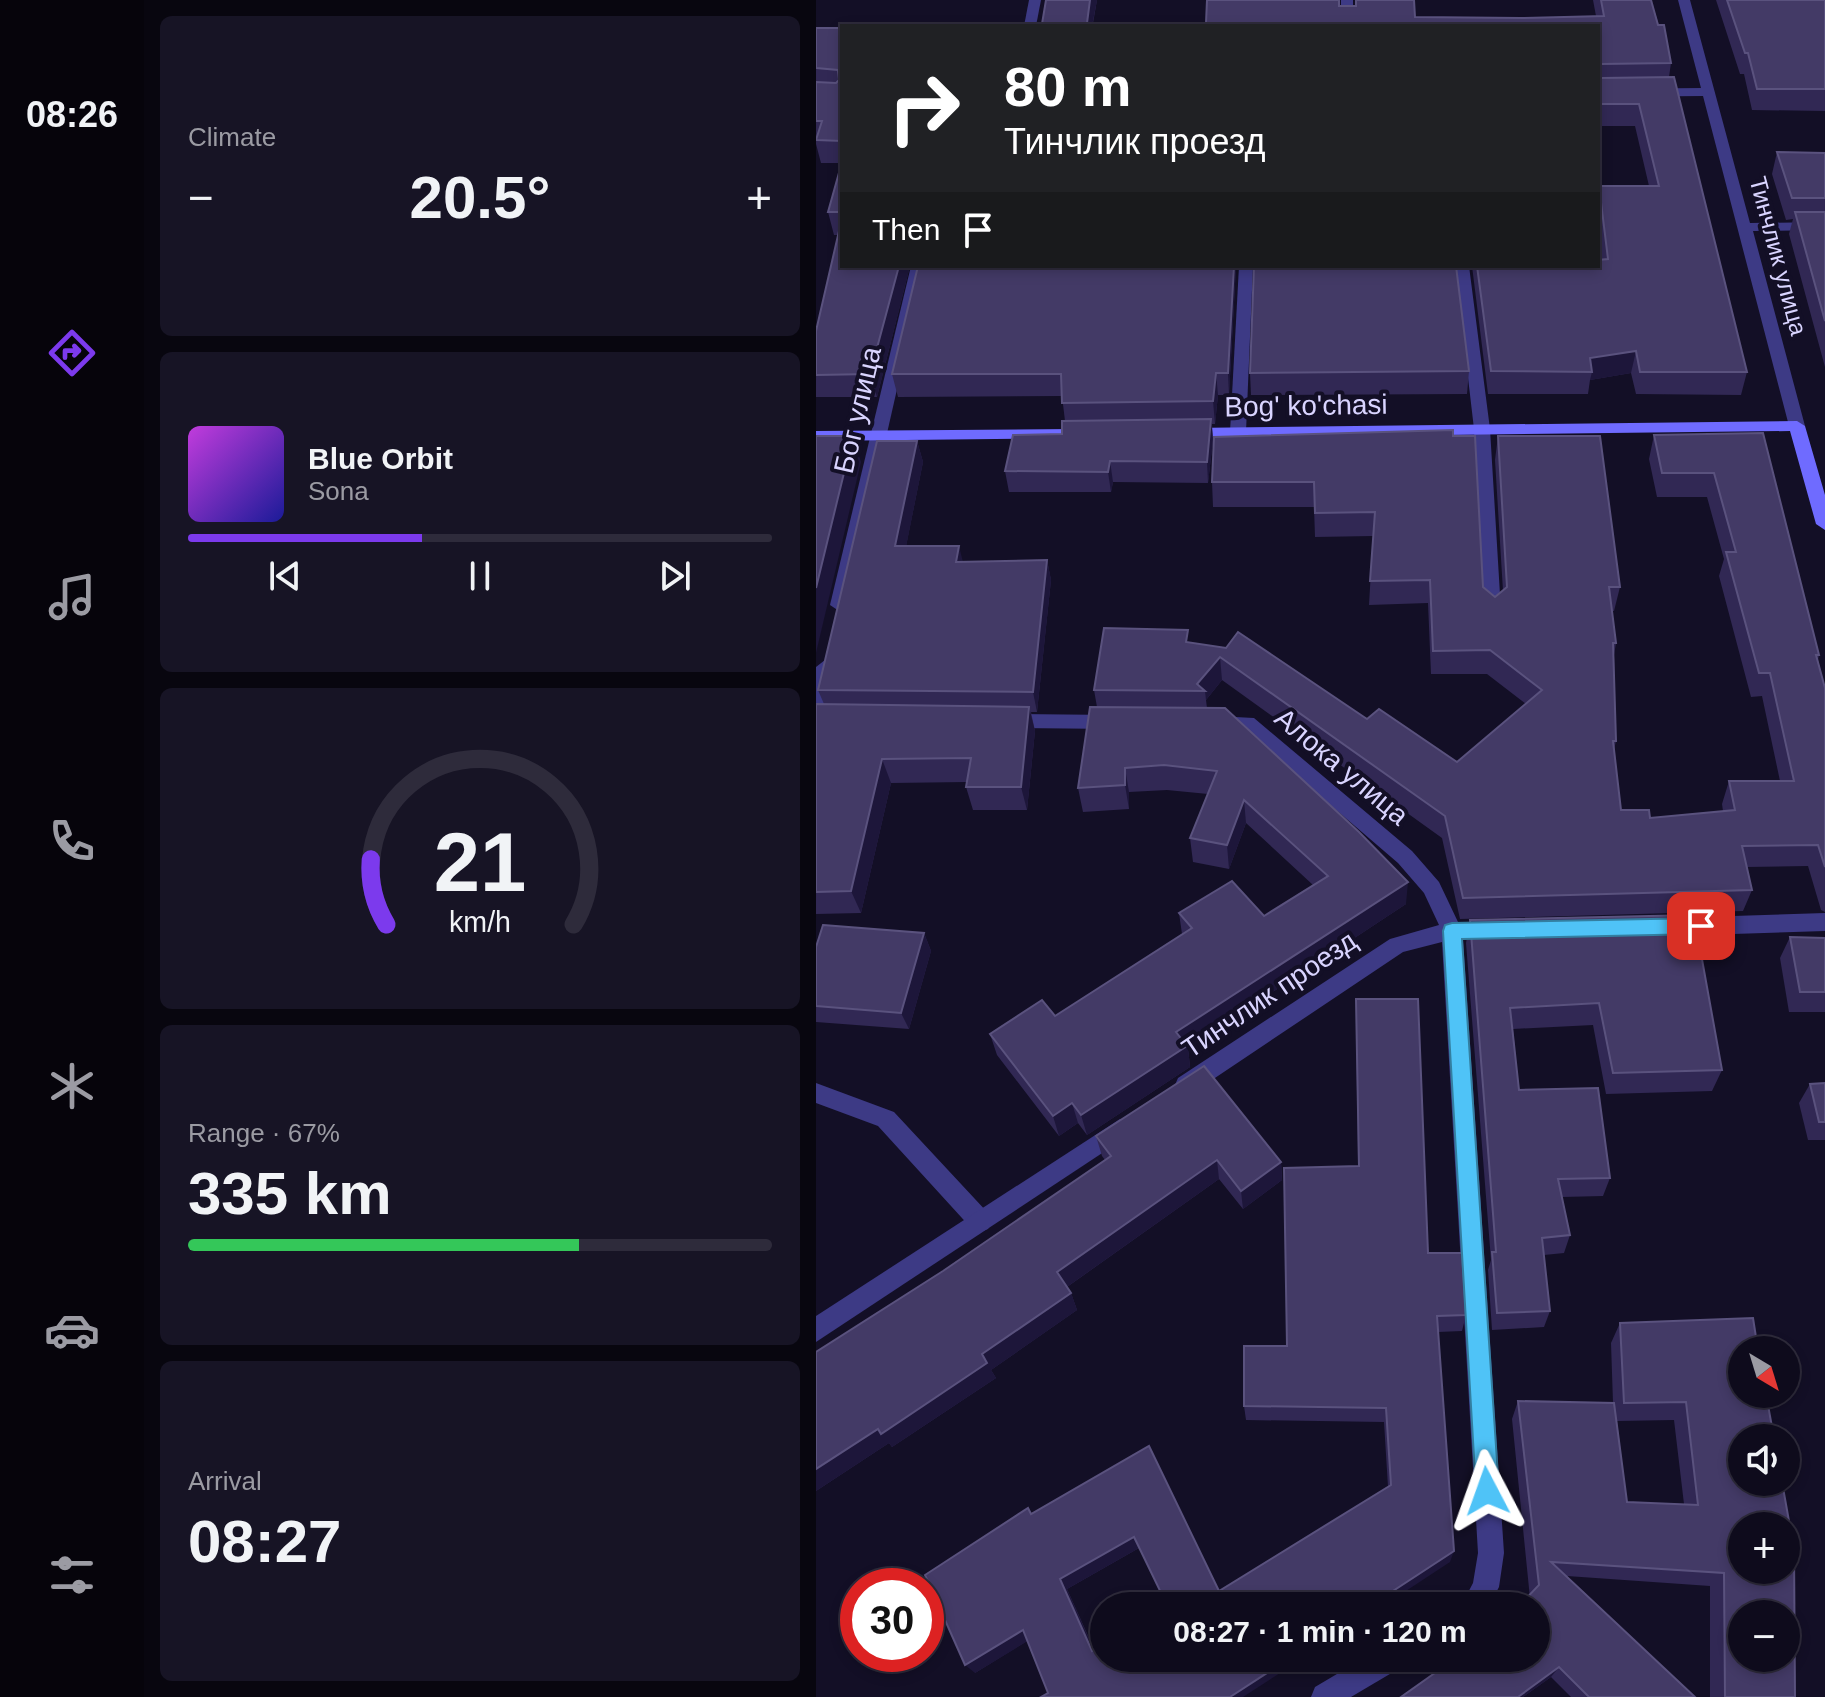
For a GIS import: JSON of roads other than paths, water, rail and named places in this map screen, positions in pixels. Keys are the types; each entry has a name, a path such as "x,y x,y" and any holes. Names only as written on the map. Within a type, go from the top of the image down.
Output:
{"street":[{"path":"1030,24 1035,0"},
{"path":"1347,0 1347,24"},
{"name":"Тинчлик улица","path":"1684,0 1825,524"},
{"path":"1600,93 1707,92"},
{"path":"1747,227 1825,226"},
{"name":"Бог улица","path":"836,616 918,268"},
{"path":"1238,432 1246,268"},
{"path":"1462,268 1482,429 1492,611"},
{"name":"Bog' ko'chasi","path":"1175,433 1797,426"},
{"path":"816,436 1096,434"},
{"path":"816,706 830,646"},
{"path":"992,720 1136,722"},
{"name":"Алока улица","path":"1199,723 1247,723 1405,857 1432,888 1452,931"},
{"path":"1654,927 1825,922"},
{"path":"1452,931 1491,1553 1483,1592"},
{"name":"Тинчлик проезд","path":"1162,1100 1397,945 1452,931 1515,931"},
{"path":"816,1093 886,1119 980,1221"},
{"path":"816,1330 1136,1118"},
{"path":"1325,1697 1367,1672"}]}
